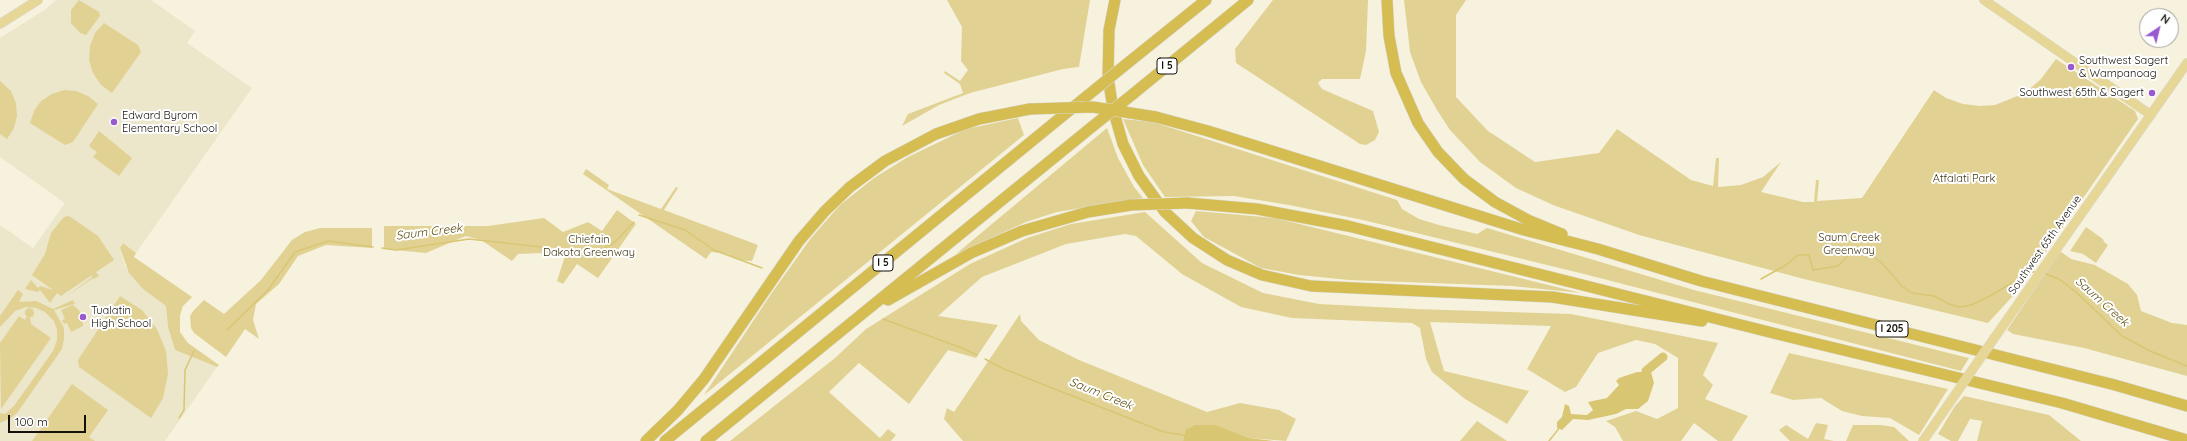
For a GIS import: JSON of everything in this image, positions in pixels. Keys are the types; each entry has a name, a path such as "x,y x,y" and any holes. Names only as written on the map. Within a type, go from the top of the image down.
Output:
{"highway":[{"path":"1115,0 1109,30 1108,77 1113,109 1126,151 1139,176 1165,212 1193,238 1227,260 1262,275 1311,286 1552,297 1586,301 1781,335"},
{"name":"I 5","path":"665,441 1206,0"},
{"name":"I 5","path":"706,441 1248,0"},
{"path":"1388,0 1389,36 1396,73 1415,118 1438,152 1464,179 1495,202 1528,220 1598,249"},
{"path":"646,441 678,410 704,379 799,241 825,211 850,187 885,161 936,134 979,119 1030,109 1093,107 1156,116 1524,230 1598,249"},
{"path":"860,316 971,253 999,240 1065,217 1131,205 1187,203 1257,209 1342,224 1781,335 2062,403 2187,440"},
{"name":"I 205","path":"1598,249 1735,290 2101,381 2187,406"}],"main road":[{"path":"0,24 38,0"},
{"path":"1984,0 2151,115"},
{"name":"Southwest 65th Avenue","path":"1923,441 2187,63"}],"shaded area":[{"path":"56,0 151,0 195,31 187,43 252,88 136,253 123,243 120,248 125,266 143,289 166,306 168,327 175,350 217,367 165,441 0,441 0,225 33,248 65,203 0,157 0,38 46,9"},
{"path":"1637,372 1651,372 1654,383 1648,401 1638,409 1626,409 1616,414 1588,420 1573,419 1562,430 1557,428 1557,422 1562,417 1565,404 1569,406 1571,414 1587,415 1593,410 1588,402 1607,398 1619,385 1616,381 1619,378"},
{"path":"1195,425 1215,425 1249,438 1274,441 1183,441 1185,430"}],"green space":[{"path":"79,0 99,12 100,16 86,35 80,33 71,23 71,10"},
{"path":"947,0 1090,0 1079,67 1063,69 970,93 939,105 902,126 908,114 963,93 960,84 944,73 945,71 960,81 968,70 961,61 962,27"},
{"path":"1273,0 1368,0 1366,51 1360,79 1322,79 1318,83 1322,89 1373,111 1379,132 1375,140 1366,145 1360,144 1236,63 1235,49"},
{"path":"1404,0 1466,0 1456,15 1456,97 1488,131 1535,162 1599,153 1617,129 1691,180 1713,186 1716,158 1719,158 1718,187 1741,185 1763,177 1781,162 1761,192 1803,202 1814,202 1816,180 1819,180 1817,201 1862,198 1934,90 1946,98 1963,104 1980,106 1995,105 2025,93 2041,79 2056,59 2135,111 2138,119 2022,286 1988,323 1804,279 1639,235 1553,205 1516,188 1480,162 1450,130 1437,110 1421,82 1410,52"},
{"path":"104,23 138,45 141,52 112,93 101,85 93,73 89,60 90,46 95,33"},
{"path":"0,81 11,91 16,103 17,116 14,128 7,139 0,134"},
{"path":"64,90 76,91 88,96 98,104 73,142 65,145 30,123 34,111 41,101 52,94"},
{"path":"1018,118 1024,135 704,395 771,294 811,238 840,205 874,178 908,157 966,129"},
{"path":"1123,119 1153,122 1397,200 1402,209 1419,219 1439,225 1477,234 1487,228 1694,290 1969,358 1961,371 1584,274 1363,220 1289,205 1234,196 1165,197 1143,165"},
{"path":"1107,128 1118,158 1134,187 1143,198 1057,212 1026,222 956,254"},
{"path":"99,131 132,158 119,176 93,157 97,152 89,146"},
{"name":"Chiefain Dakota Greenway","path":"586,169 609,185 607,189 661,209 676,187 678,188 664,210 758,245 752,261 738,260 728,254 711,252 706,259 583,174"},
{"name":"Chiefain Dakota Greenway","path":"617,210 636,224 598,278 577,264 563,284 557,281 565,256 542,253 518,254 512,261 481,240 466,236 426,253 384,249 384,226 488,226 544,218 563,232 588,222 602,231"},
{"path":"1196,211 1275,218 1581,293 1512,286 1349,280 1299,275 1261,268 1204,237 1191,221"},
{"path":"1145,212 1202,263 1263,293 1319,304 1571,314 1718,343 1703,375 1713,385 1705,399 1748,416 1732,441 1718,441 1694,423 1681,441 1623,441 1615,427 1606,421 1636,411 1657,419 1678,408 1678,358 1655,344 1636,340 1598,353 1576,387 1565,392 1527,369 1551,326 1430,322 1444,371 1529,391 1507,424 1465,399 1432,372 1426,359 1420,328 1412,323 1292,318 1241,307 1182,274 1136,236 1125,234 1066,244 982,277 938,316 998,325 976,358 948,350 909,404 859,363 829,392 880,438 888,429 896,435 891,441 730,441 835,358 866,329 970,264 1027,238 1071,224"},
{"path":"69,216 98,236 114,260 96,272 99,276 94,279 93,278 66,297 92,277 92,275 61,296 57,293 50,303 40,290 38,292 25,289 31,280 38,288 40,286 53,290 32,275 45,254 51,233 64,217"},
{"path":"2086,227 2103,239 2108,245 2096,263 2083,254 2070,251"},
{"path":"320,228 372,228 372,248 326,245 298,256 279,284 256,304 253,320 259,339 245,329 226,357 194,333 191,328 190,316 204,300 224,314 261,280 292,240 305,232"},
{"path":"123,243 136,253 134,257 192,297 183,306 180,315 180,332 188,343 219,365 217,367 175,350 168,327 166,306 143,289 129,273 120,248"},
{"path":"2060,251 2071,259 2095,265 2128,284 2137,295 2141,311 2172,323 2187,325 2187,376 2084,348 2013,334 2007,330"},
{"path":"18,290 23,294 19,302 36,301 53,309 73,300 75,304 54,310 64,328 62,349 17,413 11,418 0,423 0,413 5,414 14,406 53,351 57,340 57,330 54,321 45,312 36,308 26,307 15,311 0,327 0,316"},
{"path":"120,296 142,310 157,329 166,351 168,374 163,398 151,418 79,367 78,360"},
{"path":"73,305 79,310 83,321 83,326 71,332 67,323 64,324 62,320 65,319 61,310"},
{"path":"28,308 33,309 34,313 33,317 30,317 31,324 51,338 1,409 0,343 19,316 25,320 27,316 25,315 25,311"},
{"path":"1020,314 1021,321 1039,340 1079,360 1207,412 1240,403 1279,410 1296,419 1286,441 1249,438 1215,426 1185,430 1183,441 963,441 944,419 947,408 954,412"},
{"path":"1789,353 1948,389 1919,435 1890,418 1862,416 1842,411 1821,398 1793,400 1770,393"},
{"path":"72,384 108,410 89,437 95,441 32,441"},
{"path":"1964,396 2049,415 2081,441 1977,441 1982,421 1970,419 1958,441 1951,441 1938,434 1955,406"},
{"path":"1477,421 1507,441 1460,441"},
{"path":"1816,423 1828,425 1824,439 1834,441 1790,441 1779,430 1786,425 1808,439"},
{"path":"1853,425 1881,425 1894,427 1909,441 1846,441"}],"waterway":[{"name":"Saum Creek","path":"639,215 685,230 714,250 762,268"},
{"name":"Saum Creek","path":"382,248 396,250 469,239 541,247 579,255 593,255 615,242 634,222"},
{"name":"Saum Creek","path":"227,330 268,290 295,252 328,241 373,247"},
{"name":"Saum Creek","path":"1761,279 1786,265 1798,255 1809,255 1813,270 1838,266 1854,249 1861,248 1881,262 1902,286 1912,293 1934,296 1949,304 1960,307 1971,305 1990,296 2030,272 2036,272"},
{"name":"Saum Creek","path":"2046,274 2059,279 2076,292 2122,336 2150,351 2187,366"},
{"name":"Saum Creek","path":"883,319 977,355"},
{"name":"Saum Creek","path":"179,418 184,410 185,370 194,351"},
{"name":"Saum Creek","path":"1646,371 1663,357"},
{"name":"Saum Creek","path":"985,359 1004,369 1164,432 1184,435"},
{"name":"Saum Creek","path":"1549,441 1560,427"}],"place":[{"name":"Southwest Sagert & Wampanoag","path":"2071,67"},
{"name":"Southwest 65th & Sagert","path":"2152,93"},
{"name":"Edward Byrom Elementary School","path":"114,122"},
{"name":"Tualatin High School","path":"83,317"}],"park label":[{"name":"Atfalati Park","path":"1964,179"},
{"name":"Saum Creek Greenway","path":"1849,244"}]}
